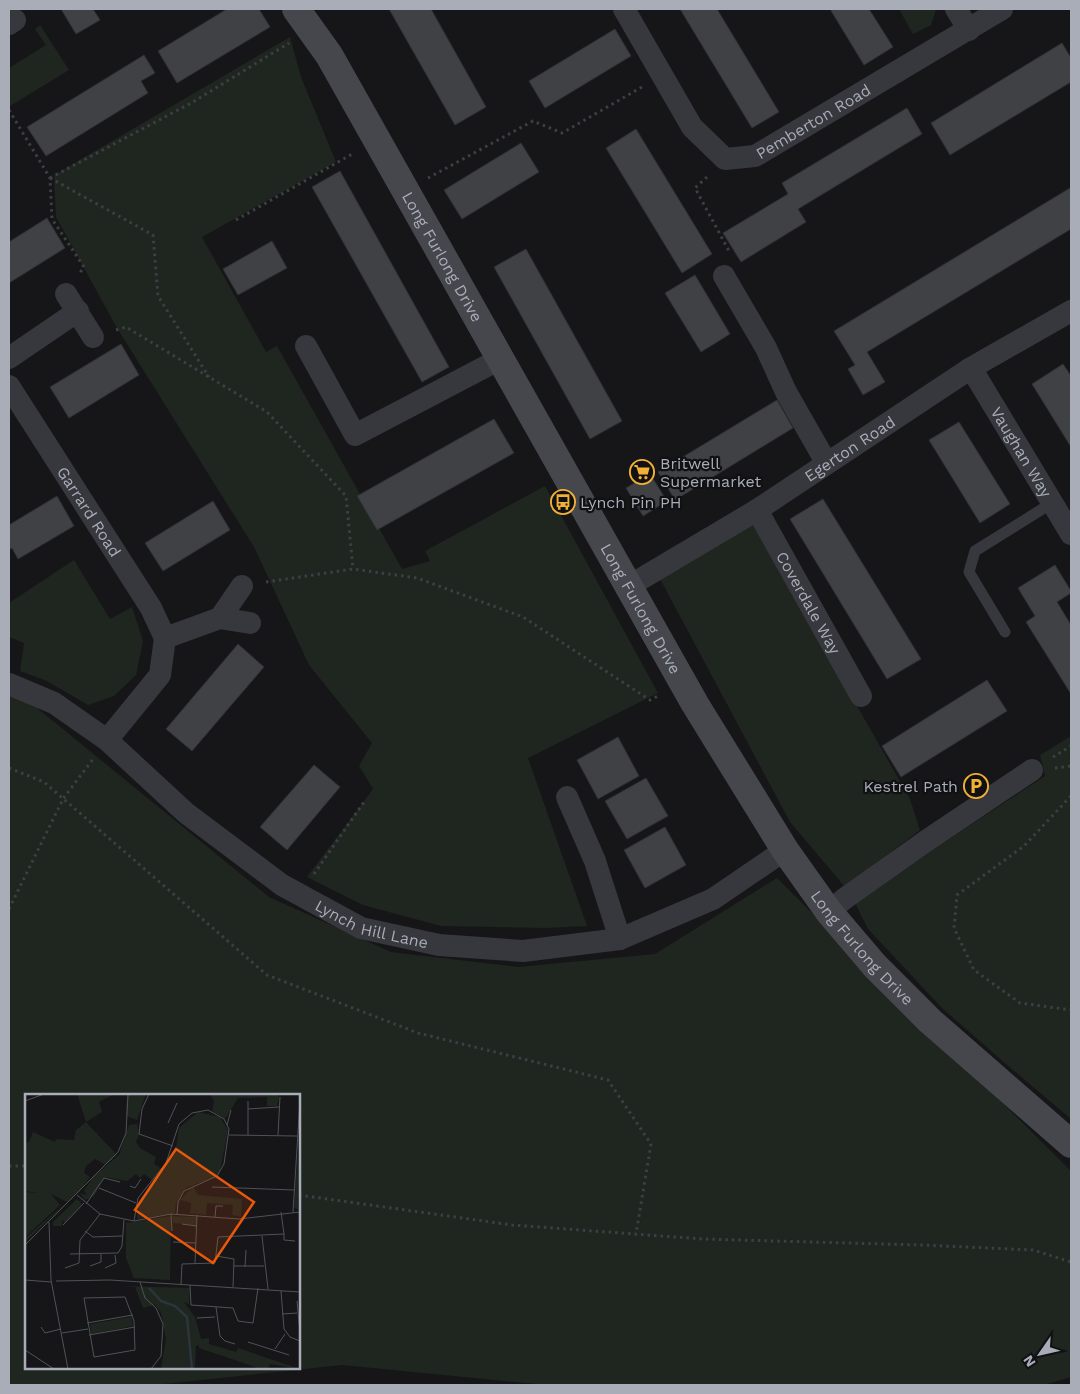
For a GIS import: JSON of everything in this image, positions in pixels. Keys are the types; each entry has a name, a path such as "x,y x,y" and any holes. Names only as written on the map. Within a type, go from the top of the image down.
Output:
{"street":[{"path":"624,9 692,128 725,159"},
{"path":"956,9 969,30"},
{"name":"Pemberton Road","path":"725,159 755,156 1002,9"},
{"name":"Long Furlong Drive","path":"303,19 329,55 684,683 785,850 830,912 875,966 930,1021 1071,1144"},
{"path":"724,276 766,348 786,392 826,462"},
{"path":"9,358 72,303 93,337"},
{"name":"Egerton Road","path":"629,586 757,510 826,462 971,368 1071,311"},
{"path":"306,346 355,435 500,359"},
{"name":"Vaughan Way","path":"971,368 1071,534"},
{"name":"Garrard Road","path":"9,386 151,608 165,638"},
{"name":"Coverdale Way","path":"757,510 861,696"},
{"path":"220,618 242,586"},
{"path":"107,740 160,675 165,638 220,618 250,623"},
{"name":"Lynch Hill Lane","path":"9,684 54,703 107,740 186,813 282,885 361,928 439,945 523,951 620,939 713,899 785,850"},
{"path":"830,912 844,899 926,841 1032,770"},
{"path":"567,797 595,861 620,939"}],"lane":[{"path":"1005,632 969,572 975,551 1052,503"}],"path":[{"path":"50,178 193,102 303,19"},
{"path":"405,191 533,121 562,133 662,76"},
{"path":"9,110 50,178 52,219 84,267 72,303"},
{"path":"236,220 377,141"},
{"path":"724,276 739,269 694,188 725,159"},
{"path":"50,178 153,235 158,296 209,377"},
{"path":"93,337 126,327 266,412 346,496 353,569"},
{"path":"242,586 353,569 417,578 523,617 650,700 684,683"},
{"path":"9,908 63,799 107,740"},
{"path":"9,768 44,782 267,975 418,1033 608,1080 651,1144 636,1234"},
{"path":"1071,796 1024,846 957,895 954,928 974,970 1020,1003 1071,1010"},
{"path":"300,895 364,802"},
{"path":"9,1166 25,1166"},
{"path":"300,1195 512,1225 702,1238 921,1244 1033,1250 1071,1262"}],"shaded area":[{"path":"899,9 936,9 931,25 913,34"},
{"path":"40,25 69,70 10,106 9,68 46,45 35,29"},
{"path":"290,37 301,77 336,162 202,237 266,352 277,346 402,569 430,561 425,551 545,486 658,693 528,758 587,926 545,928 441,926 363,905 307,877 373,789 359,766 372,743 309,665 254,547 117,328 56,217 54,175"},
{"path":"752,521 910,799 920,830 845,887 790,822 659,577"},
{"path":"74,560 110,619 132,607 143,641 136,675 114,696 88,705 47,681 20,671 24,643 9,637 9,603"},
{"path":"9,689 15,690 269,897 391,952 518,967 655,954 777,878 1071,1171 1071,1377 1044,1385 547,1385 342,1365 154,1385 9,1385"},
{"path":"1071,736 1071,1119 942,1008 868,929 854,901 1045,776 1040,755"}],"building":[{"path":"61,9 93,9 100,20 76,34"},
{"path":"227,9 259,9 270,27 177,83 158,51"},
{"path":"389,9 431,9 486,107 455,125"},
{"path":"680,9 717,9 779,112 752,128"},
{"path":"830,9 869,9 893,47 864,65"},
{"path":"615,29 631,56 545,108 529,81"},
{"path":"1062,43 1071,58 1071,82 950,155 931,123"},
{"path":"144,55 155,73 141,81 148,93 46,156 27,127"},
{"path":"907,108 922,134 798,209 806,222 741,262 723,233 788,194 782,183"},
{"path":"636,129 712,254 682,273 606,148"},
{"path":"521,143 539,172 462,219 444,190"},
{"path":"340,171 449,367 422,382 312,187"},
{"path":"1070,188 1071,229 867,352 885,382 863,395 848,369 855,365 834,331"},
{"path":"47,218 65,248 9,283 9,242"},
{"path":"272,241 287,268 238,295 223,269"},
{"path":"526,249 622,421 590,439 494,267"},
{"path":"695,275 730,334 701,352 665,293"},
{"path":"121,344 139,375 69,418 50,387"},
{"path":"1063,364 1071,376 1071,447 1032,384"},
{"path":"777,400 793,428 675,500 658,472"},
{"path":"494,419 514,453 377,530 357,496"},
{"path":"959,422 1010,504 980,523 929,440"},
{"path":"650,474 667,501 643,516 626,488"},
{"path":"57,496 74,526 18,559 12,548 9,550 9,525"},
{"path":"823,499 921,659 887,679 790,519"},
{"path":"213,501 230,530 163,571 145,543"},
{"path":"1055,565 1071,591 1071,593 1057,602 1071,625 1071,694 1026,622 1035,616 1018,588"},
{"path":"238,644 264,667 192,751 166,729"},
{"path":"987,680 1007,711 901,777 882,746"},
{"path":"618,737 639,776 598,799 577,760"},
{"path":"314,765 340,787 287,850 260,827"},
{"path":"646,778 668,816 627,839 605,801"},
{"path":"665,827 686,865 645,888 624,850"}],"place":[{"name":"Britwell Supermarket","path":"642,472"},
{"name":"Lynch Pin PH","path":"563,502"},
{"name":"Kestrel Path","path":"976,786"}]}
